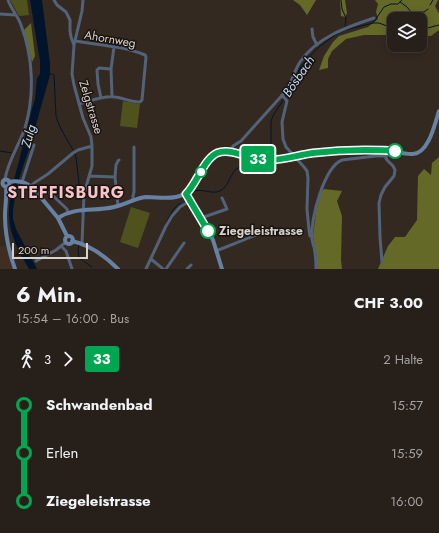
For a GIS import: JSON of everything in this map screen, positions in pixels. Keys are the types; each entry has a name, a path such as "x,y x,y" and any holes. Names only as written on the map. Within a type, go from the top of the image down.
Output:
{"street":[{"path":"8,0 21,24 30,55 31,66 31,92 26,124 8,169 6,182 9,184 6,187 5,216 9,249 15,269"},
{"path":"54,0 57,5 66,12 70,20 71,36 75,43"},
{"name":"Zelgstrasse","path":"82,243 84,192 92,161 92,146 91,137 83,118 72,74 75,43 83,0"},
{"path":"0,14 16,15"},
{"path":"231,152 233,146 241,141 284,97 296,68 317,45 343,28 374,18"},
{"path":"312,29 317,45"},
{"name":"Ahornweg","path":"75,43 126,49 145,55 142,100 140,102 136,102 112,96"},
{"path":"80,104 112,96 111,69 114,47"},
{"path":"101,98 98,84 98,70 99,68 111,69"},
{"path":"284,97 287,102 282,122 283,139 286,147 306,169 308,174 309,230 316,258 316,269"},
{"path":"58,218 68,212 83,209 105,209 142,198 176,198 186,194 193,186 210,158 222,152 231,152 266,160 276,160 312,153 334,151 391,150 411,154 417,153 421,151 429,140 439,111"},
{"path":"22,182 34,145"},
{"path":"31,186 73,153 92,146"},
{"path":"133,200 134,147"},
{"path":"312,239 312,227 320,192 335,164 345,160 385,156 390,154 391,150"},
{"path":"382,262 379,202 385,187 394,176 395,170 394,166 385,156"},
{"path":"118,206 116,165 119,160"},
{"path":"89,176 116,177"},
{"path":"6,182 22,182 31,186 58,218 67,236 65,239 66,242"},
{"path":"40,196 47,192 51,194 67,209 68,212"},
{"path":"186,194 213,240 222,269"},
{"path":"201,218 227,209 222,198"},
{"path":"146,269 172,216 190,201"},
{"path":"216,251 266,231"},
{"path":"67,236 72,237 72,241"},
{"path":"36,261 56,250 66,242 69,244 72,241 82,243 103,256 118,269"},
{"path":"151,259 164,269 184,243"},
{"path":"61,246 66,252 72,269"},
{"path":"188,269 191,265"}],"shaded area":[{"path":"0,246 6,246 13,269 0,269"}],"green space":[{"path":"10,0 27,0 29,15 19,16"},
{"path":"293,0 316,0 307,15 300,5"},
{"path":"340,0 345,0 347,13 345,17 341,16"},
{"path":"375,0 438,0 435,6 439,13 439,30 431,36 427,36 427,12 387,12 387,35 364,35 346,39 332,51 328,59 328,68 319,70 324,56 339,36 368,27 378,19 376,12 378,4"},
{"path":"31,23 35,56 32,62 24,30"},
{"path":"123,101 140,104 137,128 120,126"},
{"path":"439,157 439,269 378,269 388,246 395,237 405,237 417,220 418,176 424,169 431,175 432,163"},
{"path":"324,189 342,191 337,201 342,216 342,269 317,269 317,259 313,236 316,212 321,192"},
{"path":"131,207 150,213 138,248 120,242"}],"water":[{"name":"Zulg","path":"30,0 42,0 50,63 50,75 30,146 17,185 13,219 16,229 37,269 29,269 18,250 9,221 13,184 35,99 37,78 40,74 40,61"}],"waterway":[{"path":"341,0 342,9 346,18 345,26"},
{"path":"373,23 384,7 391,4 398,4 402,0"},
{"path":"430,5 433,0"},
{"path":"400,2 411,12 424,12 428,9"},
{"name":"Bösbach","path":"261,157 267,154 271,145 271,121 274,114 292,87 300,68 308,58 319,47 335,35 345,30 373,23 379,23 387,26"},
{"name":"Bösbach","path":"427,28 439,25"},
{"path":"49,73 54,75 57,120 73,150"},
{"path":"0,151 12,153"},
{"path":"75,154 80,192 82,196"},
{"name":"Bösbach","path":"192,192 199,190 213,192 220,191 227,184 235,170 255,160"},
{"name":"Bösbach","path":"166,223 173,210 180,203"},
{"path":"79,245 79,258 92,267"}],"bus line":[{"name":"33","path":"208,231 186,194 191,189 212,156 216,154 231,152 252,158 270,160 334,151 395,151"}],"place":[{"name":"Ziegeleistrasse","path":"208,231"}],"district":[{"name":"STEFFISBURG","path":"66,192"}]}
